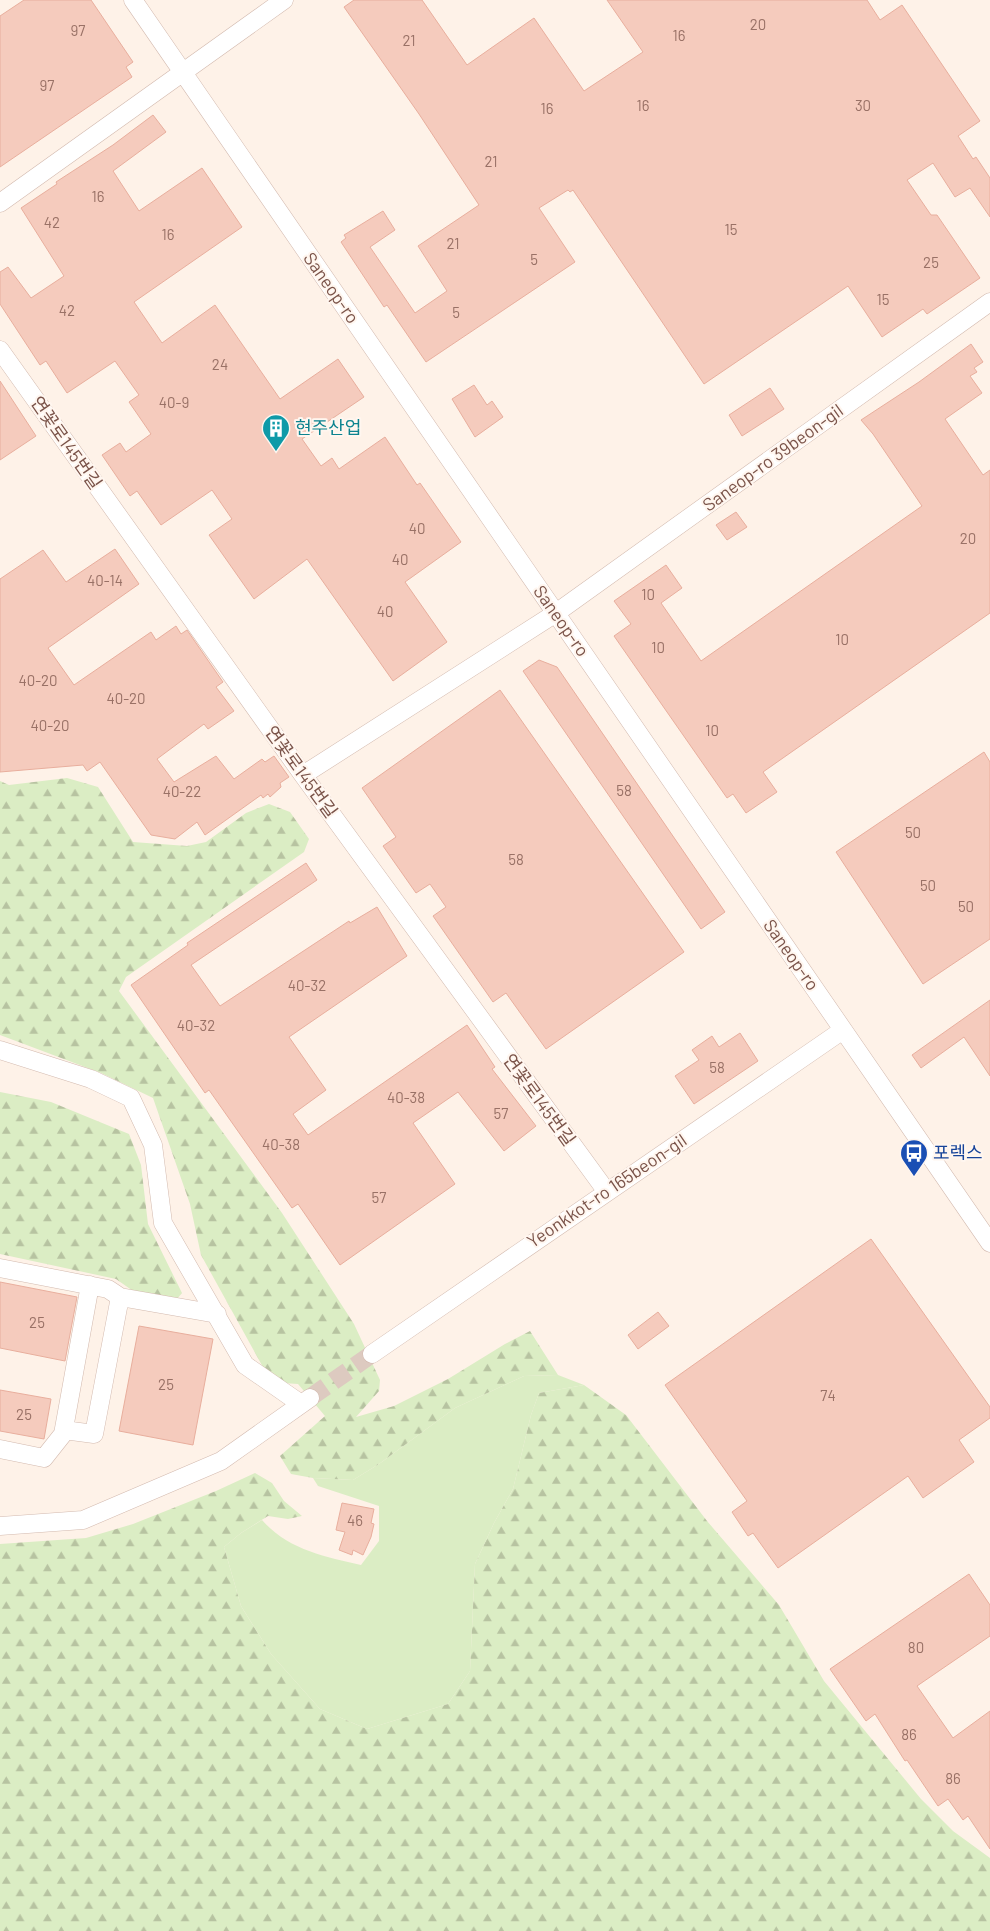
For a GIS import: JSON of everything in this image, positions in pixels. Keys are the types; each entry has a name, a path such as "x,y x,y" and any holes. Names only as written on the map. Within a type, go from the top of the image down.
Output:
{"street":[{"name":"Saneop-ro","path":"133,0 990,1243"},
{"path":"0,203 284,0"},
{"name":"Saneop-ro 39beon-gil","path":"303,775 556,613 990,302"},
{"name":"연꽃로145번길","path":"0,350 303,775 607,1192"},
{"name":"Yeonkkot-ro 165beon-gil","path":"372,1354 844,1030"},
{"path":"0,1050 90,1079 130,1098 152,1145 163,1223 216,1314 246,1365 306,1400 221,1461 83,1520 0,1526"},
{"path":"0,1268 108,1289 120,1297 216,1314"},
{"path":"0,1449 44,1458 63,1434 90,1286"},
{"path":"64,1430 94,1434 120,1297"}],"green space":[{"path":"67,778 98,787 133,842 187,846 206,842 246,813 269,804 290,812 309,839 304,852 126,977 119,991 282,1213 354,1324 380,1380 379,1391 356,1417 394,1406 448,1379 530,1331 558,1375 524,1376 455,1408 379,1464 353,1480 313,1478 291,1474 280,1456 325,1416 298,1384 283,1383 264,1369 201,1255 190,1204 153,1098 101,1073 0,1035 0,781 9,785"},
{"path":"0,1092 51,1102 129,1134 141,1165 148,1224 182,1293 177,1299 133,1291 116,1279 0,1254"},
{"path":"558,1375 584,1385 539,1393 531,1415 513,1489 494,1523 475,1564 470,1671 448,1704 367,1729 320,1709 271,1654 241,1606 224,1547 241,1533 262,1520 272,1530 295,1545 320,1555 361,1565 379,1541 379,1506 318,1486 313,1478 353,1480 379,1464 455,1408 524,1376"},
{"path":"584,1385 626,1415 707,1521 779,1605 824,1681 921,1799 953,1831 990,1858 990,1931 0,1931 0,1544 86,1538 133,1524 216,1491 255,1473 272,1483 284,1501 302,1516 288,1519 268,1516 241,1533 224,1547 241,1606 271,1654 320,1709 367,1729 448,1704 470,1671 475,1564 494,1523 513,1489 531,1415 539,1393"}],"building":[{"path":"24,0 91,0 133,62 126,67 132,77 0,167 0,16"},
{"path":"354,0 422,0 467,65 534,18 584,91 643,52 607,0 867,0 880,20 902,5 980,121 958,136 973,159 976,157 990,178 990,217 970,188 955,197 933,163 907,180 931,215 937,215 980,278 927,314 923,309 882,337 848,286 704,384 573,190 570,192 568,190 539,208 575,262 426,362 387,305 384,307 341,242 346,238 344,235 383,211 395,230 370,247 415,313 447,291 418,246 479,205 419,114 344,7"},
{"path":"153,115 166,132 113,171 139,211 202,168 242,227 134,302 162,343 215,305 280,399 338,359 364,397 302,439 321,466 332,458 339,469 385,437 417,485 420,483 461,542 405,582 447,642 393,681 307,559 254,599 209,535 232,519 212,490 161,525 137,491 130,496 102,455 120,443 126,452 151,434 129,402 139,395 115,361 67,393 46,361 40,365 0,304 0,272 8,267 31,298 64,276 21,208"},
{"path":"971,344 983,362 974,368 977,372 970,376 982,393 945,419 983,475 990,470 990,613 763,772 777,792 746,813 733,794 727,798 614,636 631,624 614,601 666,565 682,588 661,603 701,661 922,506 873,434 861,420 919,382"},
{"path":"0,381 36,436 0,460"},
{"path":"474,385 487,405 492,401 503,417 475,437 452,399"},
{"path":"770,388 784,409 742,436 729,415"},
{"path":"736,512 747,527 727,540 716,525"},
{"path":"115,549 139,584 48,648 74,685 151,632 156,640 176,626 181,634 187,630 223,682 216,687 234,711 208,729 204,724 157,759 174,782 216,756 234,779 262,759 265,762 274,756 289,777 280,783 281,787 270,797 268,794 263,798 261,795 205,835 197,822 175,839 151,835 100,762 87,771 83,765 0,772 0,579 43,550 66,582"},
{"path":"539,660 557,667 725,912 701,929 523,671"},
{"path":"500,690 684,952 546,1049 506,993 493,1002 433,916 446,907 430,884 416,893 383,846 396,837 362,788"},
{"path":"984,752 990,762 990,939 923,984 836,852"},
{"path":"306,863 317,880 191,965 220,1006 349,921 350,923 377,907 407,956 289,1037 326,1090 293,1114 308,1135 467,1025 495,1067 492,1069 536,1126 504,1151 458,1092 413,1123 455,1184 340,1265 298,1204 292,1208 209,1090 205,1093 131,985 188,945 187,943"},
{"path":"990,1000 990,1076 964,1037 921,1068 912,1055"},
{"path":"740,1033 758,1061 694,1104 675,1076 699,1060 692,1050 712,1036 719,1047"},
{"path":"871,1239 990,1407 990,1418 959,1440 974,1462 923,1498 908,1476 778,1568 753,1533 748,1536 732,1512 747,1501 665,1385"},
{"path":"0,1282 77,1297 65,1361 0,1348"},
{"path":"658,1312 669,1326 638,1349 628,1335"},
{"path":"139,1326 213,1339 193,1445 119,1431"},
{"path":"0,1390 51,1399 44,1439 0,1431"},
{"path":"342,1503 374,1509 371,1523 374,1524 371,1537 363,1555 353,1550 352,1555 339,1550 345,1532 336,1530"},
{"path":"969,1574 990,1605 990,1636 917,1686 953,1738 990,1711 990,1849 968,1816 963,1820 948,1799 938,1806 907,1760 905,1761 875,1714 866,1721 830,1669"}],"tunnel":[{"path":"311,1397 372,1354"}],"place":[{"name":"현주산업","path":"276,452"},
{"name":"포렉스","path":"914,1177"}]}
